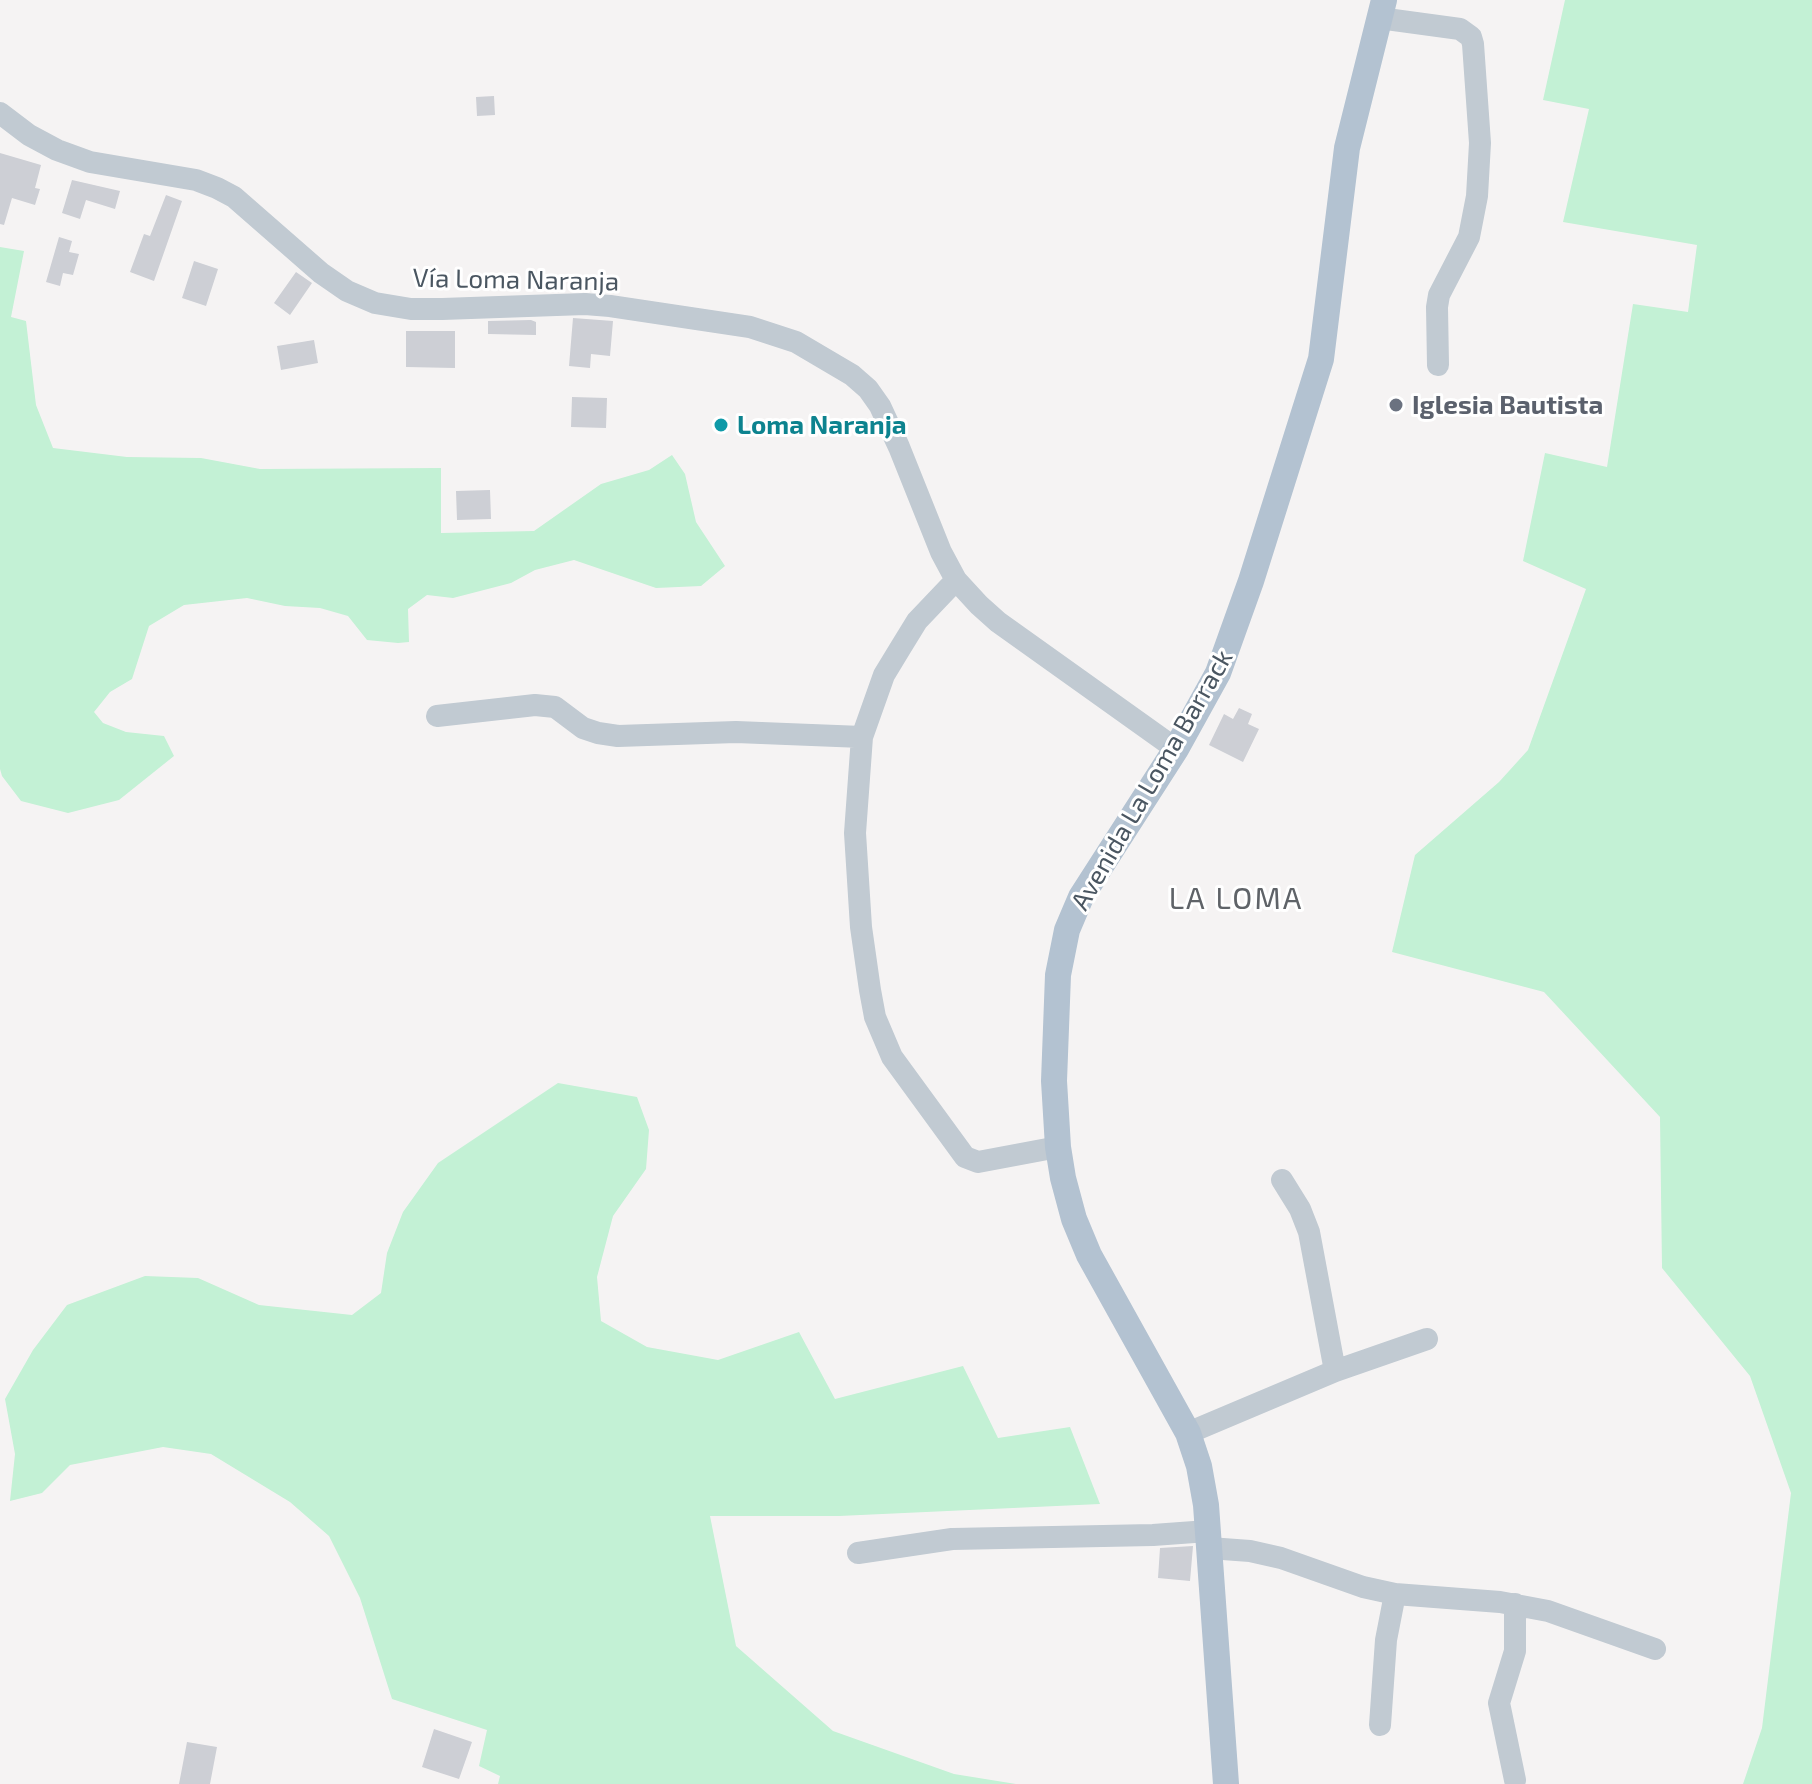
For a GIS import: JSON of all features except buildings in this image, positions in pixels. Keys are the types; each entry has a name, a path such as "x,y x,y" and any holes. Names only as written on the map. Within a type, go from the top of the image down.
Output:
{"main road":[{"name":"Avenida La Loma Barrack","path":"1226,1784 1208,1539 1199,1466 1188,1433 1089,1255 1074,1219 1058,1147 1054,1081 1058,975 1067,930 1081,897 1176,749 1218,673 1233,635 1321,359 1345,159 1382,9"}],"street":[{"path":"1382,9 1460,29 1466,32 1473,44 1480,143 1477,196 1469,237 1439,295 1438,365"},
{"name":"Vía Loma Naranja","path":"0,113 29,135 90,162 196,180 217,188 234,197 321,273 347,291 375,303 411,309 610,306 750,327 796,342 852,375 868,389 880,406 941,552 956,580 998,622 1176,749"},
{"path":"956,580 917,621 884,675 862,737 855,833 870,990 882,1037 892,1057 965,1157 978,1162 1058,1147"},
{"path":"437,716 535,705 555,707 583,728 618,736 736,732 862,737"},
{"path":"1282,1180 1300,1209 1309,1232 1335,1371"},
{"path":"1188,1433 1335,1371 1427,1339"},
{"path":"858,1553 977,1537 1153,1535 1208,1539 1395,1594 1515,1604 1548,1611 1655,1649"},
{"path":"1380,1725 1386,1640 1395,1594"},
{"path":"1515,1604 1515,1651 1499,1703 1515,1780"}],"green space":[{"path":"1565,0 1812,0 1812,1784 1743,1784 1762,1728 1791,1493 1750,1376 1662,1268 1660,1117 1544,992 1392,952 1415,855 1499,782 1528,750 1586,589 1523,561 1545,453 1607,467 1633,304 1688,312 1697,245 1563,222 1589,109 1543,100"},
{"path":"0,247 24,251 11,317 26,321 36,405 53,448 127,457 201,458 260,469 441,468 441,533 534,531 601,484 649,470 672,455 685,474 696,522 725,566 701,586 656,588 574,560 535,570 511,583 453,598 427,595 408,609 409,642 398,643 367,640 348,616 320,608 285,606 247,598 184,605 149,626 132,679 110,692 94,712 103,723 126,732 164,736 174,756 119,800 68,813 21,801 0,769"},
{"path":"558,1083 637,1097 649,1130 646,1169 613,1216 597,1277 601,1321 647,1347 718,1360 799,1332 835,1399 963,1366 998,1438 1070,1427 1100,1504 839,1516 710,1516 736,1646 833,1731 954,1774 1016,1784 498,1784 500,1776 479,1766 487,1730 392,1699 360,1598 329,1536 290,1502 211,1454 163,1447 70,1465 42,1493 10,1501 15,1454 5,1399 33,1350 67,1305 145,1276 198,1278 259,1305 352,1315 381,1293 387,1253 403,1212 438,1163"}],"place":[{"name":"Iglesia Bautista","path":"1396,405"},
{"name":"Loma Naranja","path":"721,425"}],"district":[{"name":"LA LOMA","path":"1236,899"}]}
